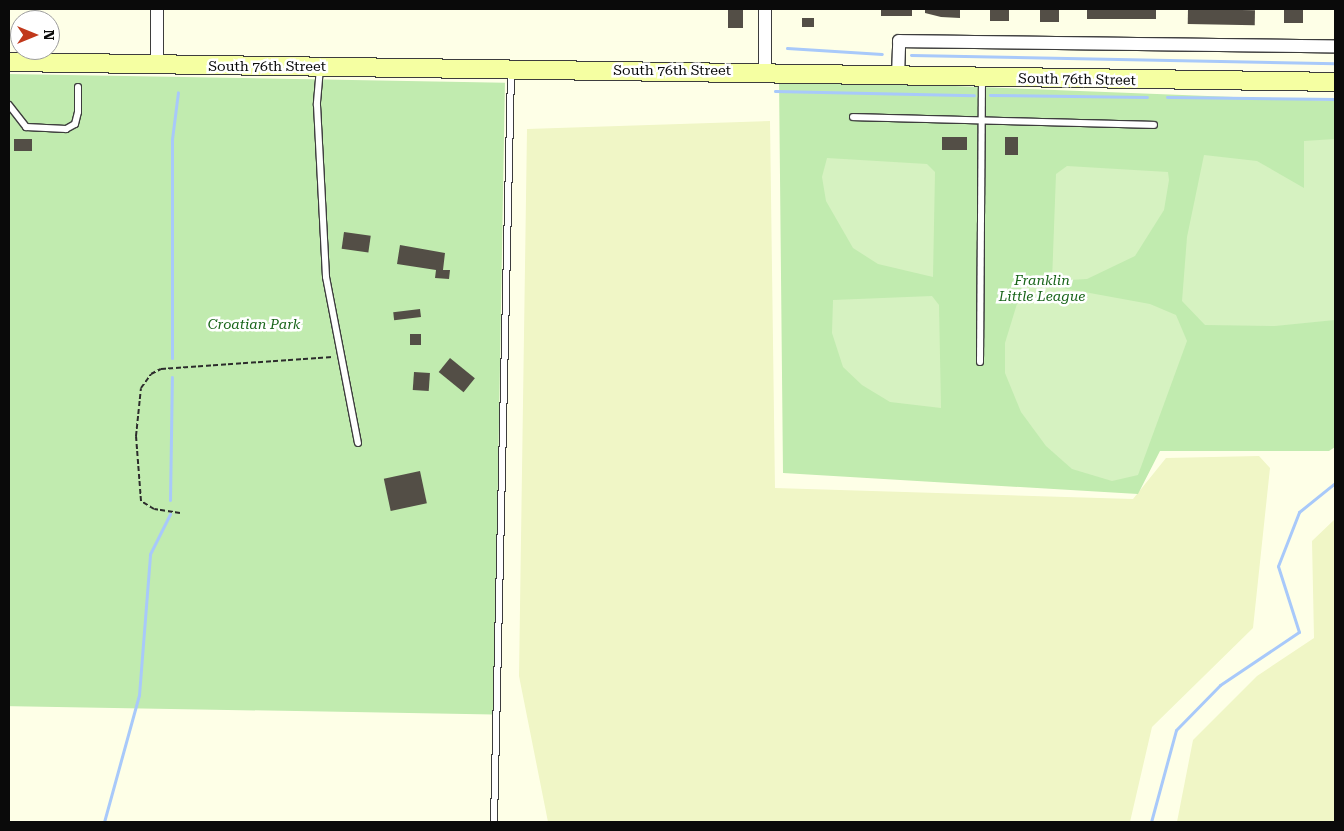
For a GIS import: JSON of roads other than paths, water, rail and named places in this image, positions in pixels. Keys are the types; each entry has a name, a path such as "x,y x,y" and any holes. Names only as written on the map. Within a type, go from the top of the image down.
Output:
{"main road":[{"name":"South 76th Street","path":"9,62 157,66 765,70 982,78 1335,82"}],"street":[{"path":"157,9 157,66"},
{"path":"765,70 766,9"},
{"path":"898,76 900,41 1335,46"}],"lane":[{"path":"320,67 317,104 326,277 358,443"},
{"path":"494,822 511,68"},
{"path":"980,362 982,78"},
{"path":"9,105 26,127 66,129 75,124 78,112 78,87"},
{"path":"854,117 1154,125"}],"waterway":[{"path":"787,48 882,54"},
{"path":"911,55 1335,63"},
{"path":"775,91 974,95"},
{"path":"172,358 172,139 178,92"},
{"path":"990,95 1147,97"},
{"path":"1167,97 1335,99"},
{"path":"170,500 172,377"},
{"path":"1151,822 1176,730 1220,685 1299,632 1278,566 1299,512 1335,483"},
{"path":"104,822 139,695 150,554 170,514"}],"park label":[{"name":"Franklin Little League","path":"1042,288"},
{"name":"Croatian Park","path":"254,324"}]}
